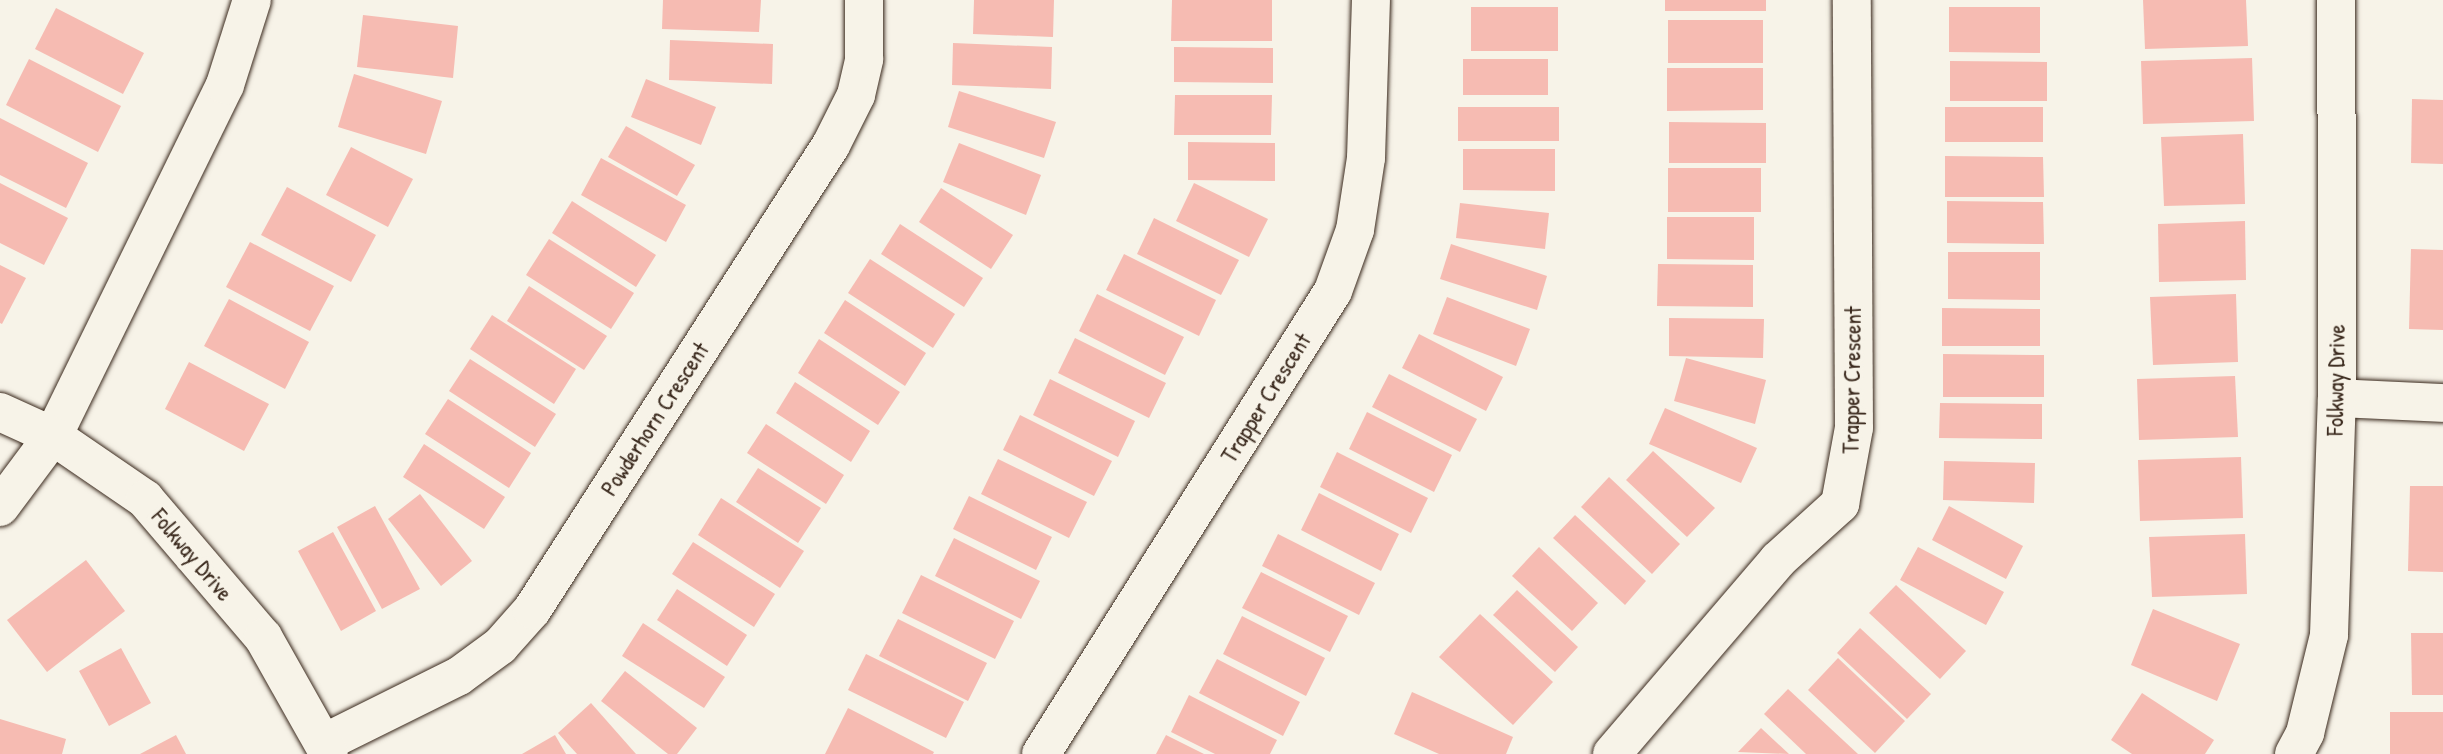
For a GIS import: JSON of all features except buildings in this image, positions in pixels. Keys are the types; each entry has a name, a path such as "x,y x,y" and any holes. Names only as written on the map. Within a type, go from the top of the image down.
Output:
{"street":[{"path":"0,507 53,436 225,85 252,0"},
{"name":"Powderhorn Crescent","path":"326,749 459,676 500,646 532,611 831,145 856,95 864,59 864,0"},
{"name":"Trapper Crescent","path":"1041,754 1333,292 1355,230 1366,158 1371,0"},
{"name":"Trapper Crescent","path":"1612,754 1778,560 1840,505 1854,428 1852,0"},
{"name":"Folkway Drive","path":"2294,754 2305,733 2329,635 2337,398 2336,0"},
{"path":"2337,398 2443,403"},
{"name":"Folkway Drive","path":"0,412 53,436 145,499 263,637 326,749"}]}
